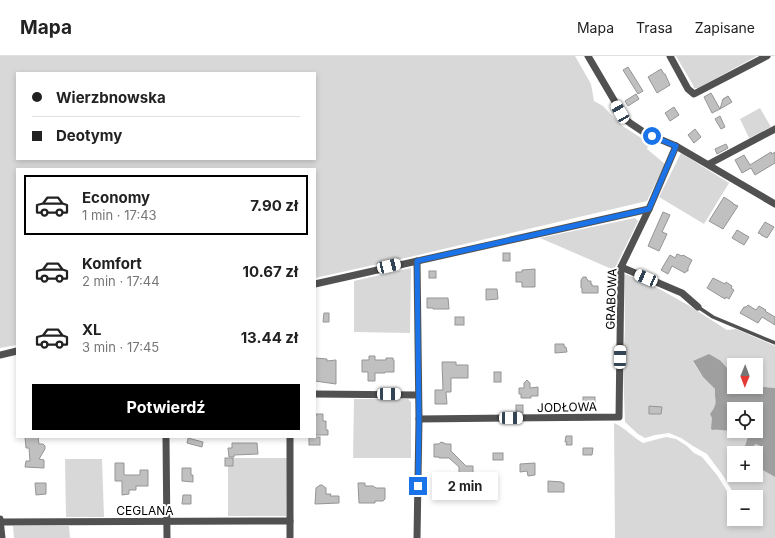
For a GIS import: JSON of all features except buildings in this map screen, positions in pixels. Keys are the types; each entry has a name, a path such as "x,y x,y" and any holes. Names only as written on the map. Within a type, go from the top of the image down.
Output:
{"street":[{"path":"588,56 624,118 645,133 676,146 709,164 775,204"},
{"path":"670,56 688,88 694,94 767,56"},
{"path":"709,164 775,129"},
{"name":"GRABOWA","path":"619,417 621,267 649,209 676,146"},
{"path":"316,284 649,209"},
{"path":"417,261 419,419 418,538"},
{"path":"621,267 682,293 698,307"},
{"path":"0,355 16,351"},
{"path":"316,394 418,395"},
{"name":"JODŁOWA","path":"419,419 619,417"},
{"path":"166,438 167,538"},
{"path":"290,438 290,538"},
{"path":"0,521 2,538"},
{"name":"CEGLANA","path":"0,521 290,521"}],"lane":[{"path":"698,307 714,317 775,343"}],"shaded area":[{"path":"0,56 575,56 591,84 594,101 603,106 621,125 649,143 647,149 665,164 647,201 316,278 316,168 16,168 16,345 0,348"},
{"path":"676,56 757,56 698,88 694,88"},
{"path":"760,108 771,127 749,138 740,119"},
{"path":"681,153 729,183 704,224 659,197"},
{"path":"635,218 638,221 614,270 540,238"},
{"path":"411,268 410,333 354,332 354,281"},
{"path":"624,274 645,281 688,305 727,330 736,329 775,346 775,388 763,387 763,358 727,358 727,368 721,361 693,362 703,377 715,389 715,404 710,414 712,417 713,430 719,429 727,431 727,438 747,438 745,446 727,446 727,482 763,482 763,469 775,477 775,538 615,538 614,423 622,427 643,443 666,437 676,439 687,446 694,453 702,457 717,475 727,491 727,526 763,526 763,490 732,490 707,454 681,438 669,433 645,438 638,434 625,422 623,367 625,328"},
{"path":"709,354 721,361 727,368 727,394 763,394 763,387 775,388 775,477 763,470 763,446 756,444 754,446 745,446 747,438 763,438 763,402 727,402 727,431 711,429 712,418 710,414 715,404 715,389 703,377 693,361"},
{"path":"354,399 408,399 411,402 411,458 353,458"},
{"path":"756,443 760,446 753,446"},
{"path":"228,458 287,458 286,516 228,516"},
{"path":"65,459 102,459 104,517 66,517"},
{"path":"13,526 69,526 70,538 14,538"}],"route":[{"path":"418,486 419,419 417,261 649,209 676,146 652,136"}]}
